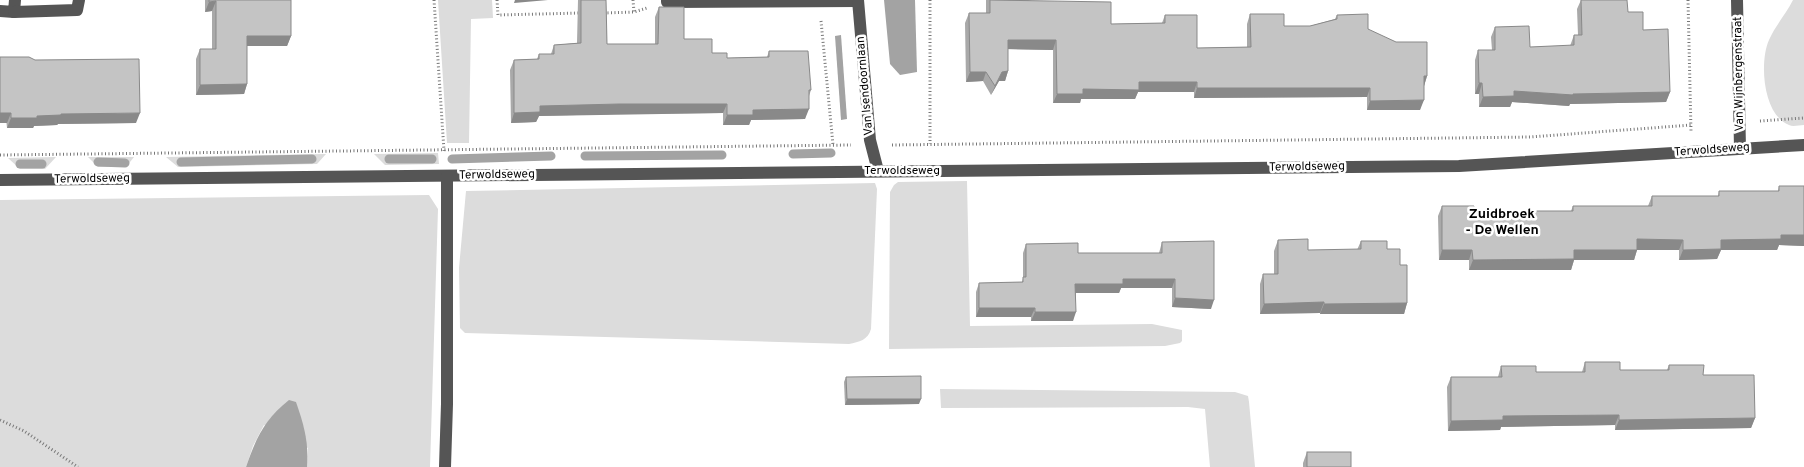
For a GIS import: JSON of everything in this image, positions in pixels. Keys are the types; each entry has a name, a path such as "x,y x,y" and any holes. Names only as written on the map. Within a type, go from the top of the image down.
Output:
{"street":[{"path":"0,12 14,6 77,10 79,0"},
{"name":"Van Wijnbergenstraat","path":"1737,0 1740,148"},
{"path":"667,1 858,1"},
{"name":"Van Isendoornlaan","path":"858,1 871,145 878,171"},
{"name":"Terwoldseweg","path":"0,180 1459,166 1804,145"},
{"path":"444,467 447,404 447,176"}],"path":[{"path":"434,0 444,165 447,176"},
{"path":"497,0 498,15 586,13"},
{"path":"633,0 634,12"},
{"path":"930,0 930,144"},
{"path":"1688,0 1691,152"},
{"path":"595,13 634,12 667,1"},
{"path":"819,1 833,145"},
{"path":"1739,122 1804,118"},
{"path":"0,155 1530,137 1691,125"},
{"path":"0,420 24,431 78,467"}],"shaded area":[{"path":"438,0 492,0 493,18 471,19 469,143 447,143"},
{"path":"884,0 915,0 917,72 900,75 890,64"},
{"path":"1793,0 1804,0 1804,125 1794,126 1780,119 1774,111 1769,100 1764,74 1764,61 1769,40"},
{"path":"841,35 847,119 841,120 835,36"},
{"path":"438,153 439,164 385,165 374,154"},
{"path":"326,154 317,164 178,167 166,157"},
{"path":"56,157 45,169 20,169 8,158"},
{"path":"88,157 134,157 126,167 98,167"},
{"path":"967,181 970,326 1152,324 1182,330 1182,341 1165,346 889,349 890,192 898,182"},
{"path":"875,183 877,189 871,329 868,336 860,341 849,344 465,333 460,328 459,268 466,191"},
{"path":"429,195 438,209 430,467 307,467 308,448 264,425 253,446 246,467 0,467 0,200"},
{"path":"940,389 1235,392 1248,396 1255,467 1210,467 1205,409 1188,407 941,408"},
{"path":"289,400 296,402 304,426 307,442 307,467 246,467 253,447 267,422"}],"building":[{"path":"209,0 291,0 291,36 247,36 247,84 200,85 200,49 216,49 216,1 209,2"},
{"path":"581,0 606,0 607,44 658,44 659,7 684,7 684,39 712,39 712,53 727,53 727,58 769,57 769,51 808,51 811,90 809,90 809,109 753,110 753,115 727,115 727,104 619,104 540,106 540,112 514,113 514,60 539,59 539,54 554,54 554,45 581,43"},
{"path":"990,0 1111,2 1111,24 1165,23 1165,15 1197,15 1197,48 1251,47 1250,14 1284,14 1284,26 1310,26 1337,19 1337,15 1368,14 1368,29 1396,42 1427,42 1427,76 1424,76 1424,100 1370,101 1370,88 1197,88 1197,82 1139,82 1139,90 1083,89 1083,94 1057,94 1056,40 1008,40 1008,71 1002,72 995,86 986,72 970,72 969,13 990,13"},
{"path":"1581,0 1627,0 1628,12 1643,12 1643,30 1668,29 1670,92 1573,95 1514,91 1514,96 1483,97 1482,83 1479,83 1478,50 1495,50 1495,27 1529,26 1530,47 1574,45 1574,35 1582,35"},
{"path":"0,57 29,57 35,60 139,59 140,113 61,114 37,116 37,118 11,118 11,113 0,113"},
{"path":"1779,186 1804,186 1804,235 1781,235 1781,239 1721,240 1721,249 1683,250 1683,240 1637,239 1637,250 1574,250 1574,259 1473,260 1472,250 1442,250 1442,206 1474,206 1474,211 1573,211 1573,206 1652,206 1652,196 1719,196 1719,191 1779,191"},
{"path":"1308,239 1308,250 1361,249 1361,241 1387,241 1387,249 1400,249 1400,265 1407,265 1407,303 1324,304 1324,302 1264,304 1263,274 1278,274 1278,240"},
{"path":"1214,241 1214,300 1175,298 1175,279 1123,279 1123,284 1075,284 1076,312 1035,312 1035,308 979,308 979,283 1023,282 1023,277 1026,277 1026,244 1078,243 1078,253 1162,253 1162,242"},
{"path":"1585,362 1620,362 1620,370 1669,370 1669,365 1704,365 1703,375 1754,375 1755,418 1619,420 1619,415 1503,416 1503,420 1451,421 1451,377 1502,377 1501,366 1536,366 1536,372 1585,372"},
{"path":"921,376 921,399 847,399 846,377"},
{"path":"1307,452 1351,452 1351,467 1307,467"}],"waterway":[{"path":"793,154 831,153"},
{"path":"585,156 722,155"},
{"path":"452,159 551,156"},
{"path":"181,162 312,159"},
{"path":"389,159 432,159"},
{"path":"98,162 125,163"},
{"path":"20,164 42,164"}],"district":[{"name":"Zuidbroek - De Wellen","path":"1502,222"}]}
